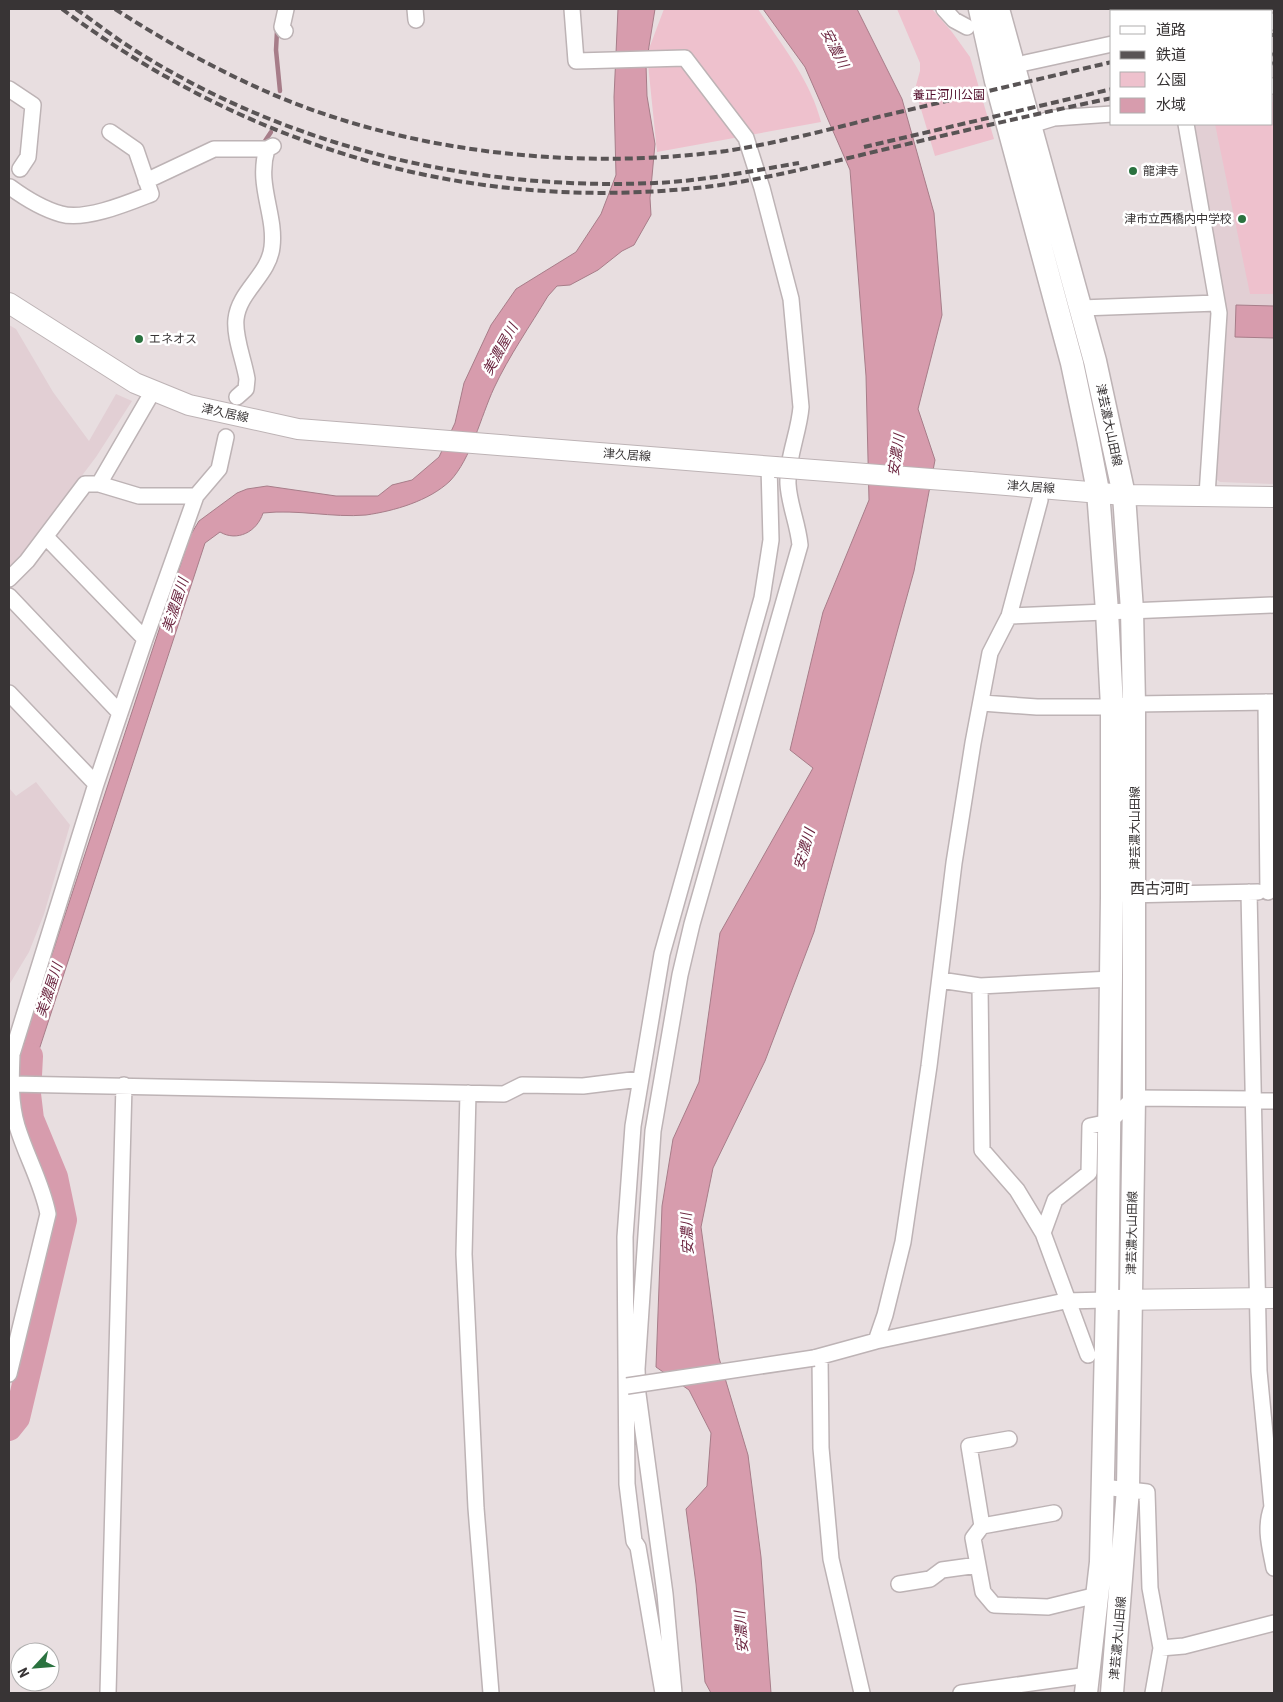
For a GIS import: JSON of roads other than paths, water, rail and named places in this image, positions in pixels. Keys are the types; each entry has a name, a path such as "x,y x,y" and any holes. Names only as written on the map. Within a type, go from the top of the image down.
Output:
{"main road":[{"name":"津芸濃大山田線","path":"980,9 994,72 1072,363 1098,491 1107,611 1112,707 1112,896 1104,1487 1101,1562 1087,1684"},
{"name":"津芸濃大山田線","path":"998,9 1098,370 1124,495 1132,610 1135,895 1128,1489 1112,1693"},
{"name":"津久居線","path":"9,303 135,383 153,391 189,405 298,429 1098,491 1124,495 1274,496"},
{"path":"1107,1300 1266,1298"}],"street":[{"path":"285,31 282,27 286,9"},
{"path":"572,9 576,61 685,58 746,138 762,188 791,299 801,407 790,451 788,484 800,545 692,924 680,975 654,1131 637,1369 638,1394 664,1594 674,1693"},
{"path":"944,9 954,20 967,27"},
{"path":"1026,63 1110,44"},
{"path":"9,89 33,105 28,157 14,165 9,188 50,210 62,215 76,215 124,204 151,194 136,150 110,132"},
{"path":"1041,122 1054,118 1110,114"},
{"path":"1186,125 1219,313 1207,495"},
{"path":"146,181 214,149 270,147 263,178 273,236 272,249 263,270 246,295 236,319 247,379 246,389 237,397"},
{"path":"1081,308 1217,303"},
{"path":"99,484 153,391"},
{"path":"9,1374 48,1214 44,1193 17,1126 11,1084 12,1054 96,784 145,639 196,496 219,469 226,438"},
{"path":"663,1693 638,1547 634,1541 628,1484 626,1237 630,1159 640,1079 662,954 762,598 771,540 772,467"},
{"path":"9,579 46,537 85,484 99,484 139,496 196,496"},
{"path":"876,1341 885,1315 903,1242 940,980 954,863 990,654 1009,616 1040,500"},
{"path":"46,537 145,639"},
{"path":"9,596 120,713"},
{"path":"1009,616 1274,605"},
{"path":"9,693 96,784"},
{"path":"982,702 1037,707 1112,707 1134,704 1270,702 1271,892 1112,896"},
{"path":"1250,892 1254,1100 1266,1298 1259,1371 1273,1507 1268,1519 1267,1532 1274,1568"},
{"path":"940,980 980,986 1111,979"},
{"path":"980,986 982,1150 1017,1190 1043,1233 1088,1355"},
{"path":"11,1084 504,1094 522,1085 583,1086 640,1079"},
{"path":"108,1693 124,1085"},
{"path":"468,1093 464,1254 476,1508 491,1693"},
{"path":"1043,1233 1055,1200 1089,1173 1090,1126 1109,1122 1134,1098 1274,1101"},
{"path":"627,1386 817,1358 876,1341 1068,1301 1107,1300"},
{"path":"817,1358 821,1448 831,1559 862,1693"},
{"path":"1009,1439 969,1446 982,1526 974,1538 983,1592 994,1605 1048,1607 1097,1596"},
{"path":"1104,1487 1147,1492 1150,1588 1161,1648 1153,1693"},
{"path":"982,1526 1054,1513"},
{"path":"899,1584 930,1579 942,1570 978,1565"},
{"path":"1161,1648 1184,1646 1274,1623"},
{"path":"961,1693 1087,1684"}],"water":[{"path":"618,9 655,9 646,65 647,96 655,144 650,198 651,215 634,245 622,251 598,270 570,285 557,286 548,296 500,376 464,461 450,481 442,488 411,504 366,515 353,516 289,512 263,513 256,525 246,533 233,536 220,532 205,543 38,1053 36,1079 18,1077 21,1053 31,1018 190,536 199,521 237,493 247,489 267,486 336,496 378,496 392,485 412,480 439,457 455,423 464,383 491,325 516,289 576,252 601,214 616,175 614,97"},
{"name":"安濃川","path":"763,9 857,9 902,99 934,213 942,315 918,409 935,460 914,571 814,932 765,1061 713,1168 701,1227 719,1358 748,1455 761,1557 771,1693 711,1693 705,1682 696,1584 686,1509 707,1486 711,1433 689,1390 656,1367 662,1206 673,1139 699,1082 720,933 813,768 790,750 823,612 869,500 866,376 850,170 805,67"},
{"path":"1236,305 1274,306 1274,338 1235,337"}],"waterway":[{"path":"277,31 276,50 280,91"},
{"path":"265,141 271,132"},
{"name":"美濃屋川","path":"9,1428 17,1418 64,1220 55,1177 31,1119 28,1094 30,1056"}],"railway":[{"path":"62,9 133,57 207,99 283,133 362,159 442,178 525,190 610,193 696,188 739,182 805,169 1110,98"},
{"path":"76,9 136,51 195,85 257,114 320,138 385,156 452,170 519,179 587,184 655,183 691,180 799,163"},
{"path":"115,9 170,43 226,73 265,91 319,112 375,129 433,143 492,152 551,157 610,159 669,157 745,148 1110,62"},
{"path":"864,147 1110,89"}],"place":[{"name":"龍津寺","path":"1133,171"},
{"name":"津市立西橋内中学校","path":"1242,219"},
{"name":"エネオス","path":"139,339"}],"district":[{"name":"西古河町","path":"1160,889"}],"park label":[{"name":"養正河川公園","path":"949,95"}]}
